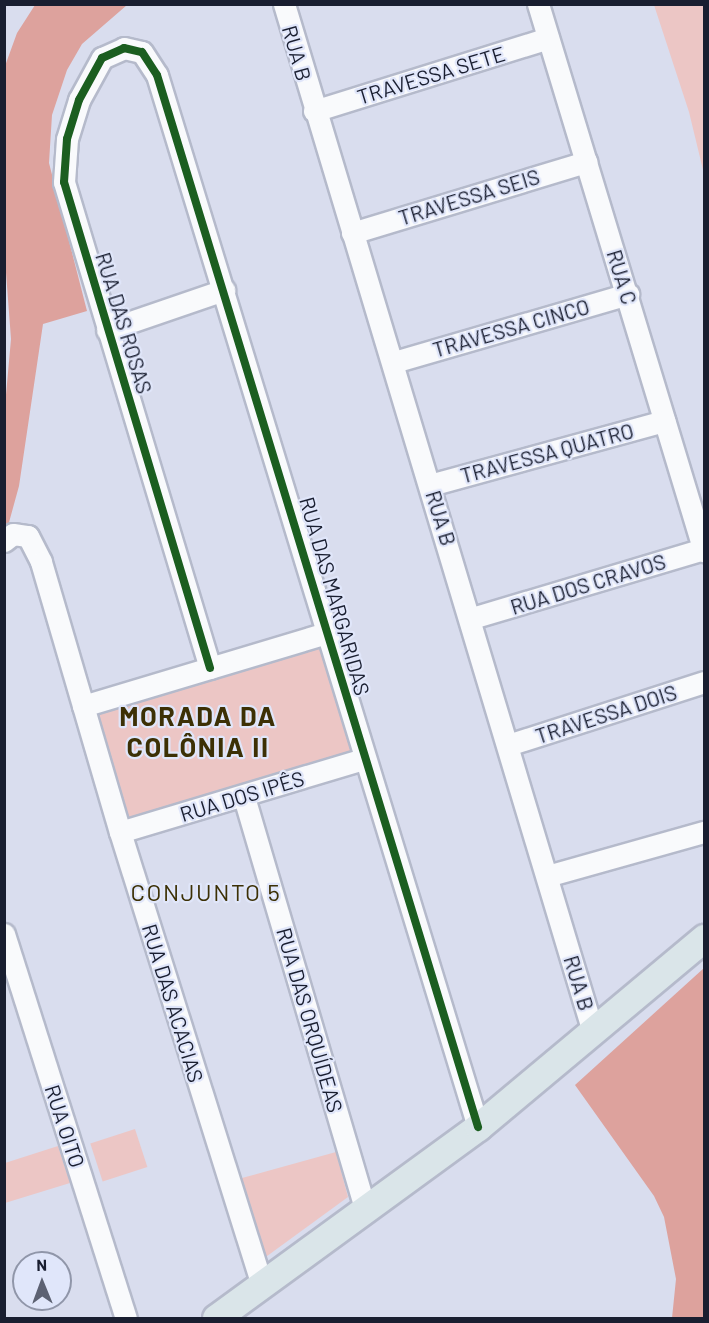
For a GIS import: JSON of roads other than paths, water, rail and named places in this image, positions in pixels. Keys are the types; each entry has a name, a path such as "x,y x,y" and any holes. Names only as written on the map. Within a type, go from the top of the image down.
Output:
{"main road":[{"path":"216,1318 478,1128 705,938"}],"street":[{"name":"RUA B","path":"284,4 314,111 472,618 507,745 593,1032"},
{"name":"RUA C","path":"538,4 704,550"},
{"name":"TRAVESSA SETE","path":"314,111 548,38"},
{"name":"RUA DAS ROSAS","path":"157,75 148,57 134,49 117,49 102,58 79,100 67,139 64,182 210,668"},
{"name":"RUA DAS MARGARIDAS","path":"157,75 329,632 364,759 478,1128"},
{"name":"TRAVESSA SEIS","path":"352,233 586,162"},
{"path":"107,330 224,290"},
{"name":"TRAVESSA CINCO","path":"394,362 628,294"},
{"name":"TRAVESSA QUATRO","path":"430,485 664,421"},
{"name":"RUA DAS ACACIAS","path":"6,539 21,533 34,542 120,832 262,1286"},
{"name":"RUA DOS CRAVOS","path":"472,618 704,550"},
{"path":"83,706 329,632"},
{"name":"TRAVESSA DOIS","path":"507,745 705,682"},
{"name":"RUA DOS IPÊS","path":"120,832 244,797 364,759"},
{"name":"RUA DAS ORQUÍDEAS","path":"244,797 366,1209"},
{"path":"547,876 705,832"},
{"name":"RUA OITO","path":"4,934 126,1318"}],"district":[{"name":"MORADA DA COLÔNIA II","path":"198,730"},
{"name":"CONJUNTO 5","path":"206,892"}]}
